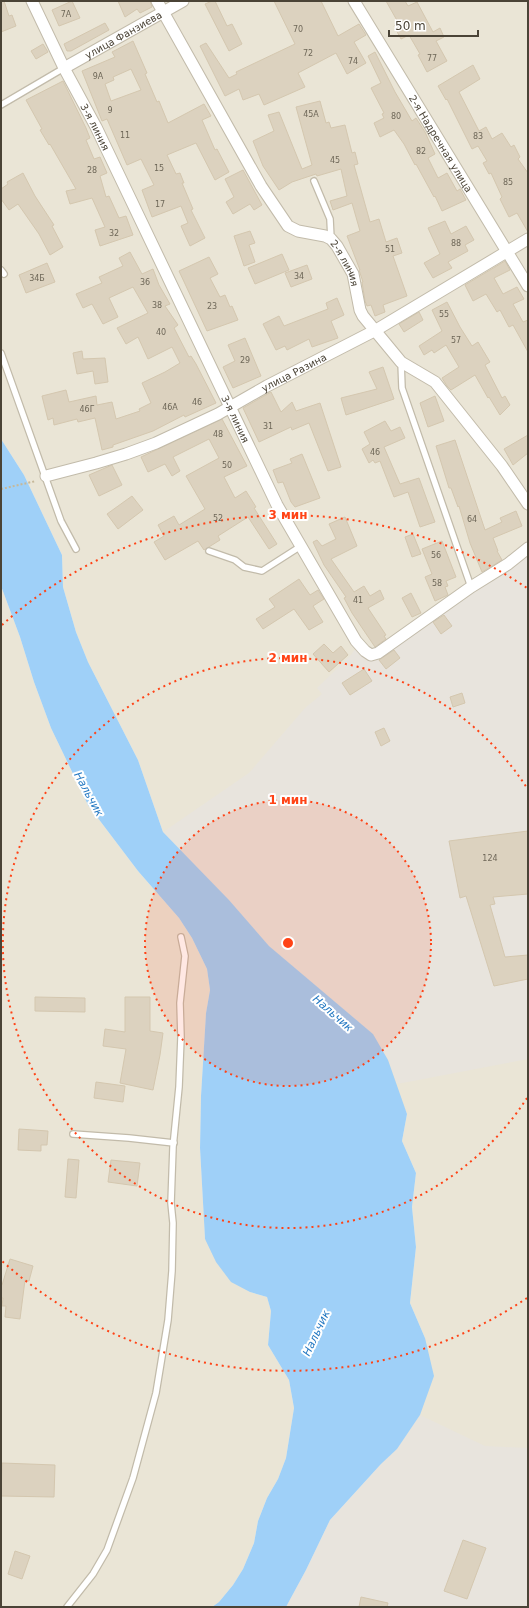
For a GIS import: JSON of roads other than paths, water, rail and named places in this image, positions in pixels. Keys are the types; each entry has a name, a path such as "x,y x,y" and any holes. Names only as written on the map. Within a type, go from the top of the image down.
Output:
{"street":[{"name":"3-я линия","path":"32,1 64,68 96,127 277,505 356,641 365,651 371,655 378,652 471,587 508,564 528,548"},
{"name":"2-я линия","path":"157,1 261,186 288,226 298,231 325,236 331,239 348,263 360,310 363,316 401,362 435,382 502,466 528,504"},
{"name":"улица Фанзиева","path":"64,68 183,1"},
{"name":"2-я Надречная улица","path":"354,1 528,286"},
{"name":"улица Разина","path":"46,476 96,464 141,448 211,417 376,330 528,239"}],"lane":[{"path":"1,105 64,68"},
{"path":"314,181 330,219 331,239"},
{"path":"1,353 61,521 76,549"},
{"path":"401,362 402,388 471,587"},
{"path":"209,552 234,560 244,567 262,571 301,546"},
{"path":"67,1607 93,1574 107,1550 133,1478 156,1393 168,1320 172,1271 173,1223 171,1203 179,1087 181,1036 180,1003 185,956 181,937"},
{"path":"73,1134 174,1143"}],"water":[{"name":"Нальчик","path":"1,439 24,475 62,555 63,587 76,632 88,662 138,760 163,832 229,900 269,946 373,1034 388,1060 407,1114 402,1141 416,1173 412,1207 416,1247 410,1303 425,1338 434,1376 420,1415 397,1449 381,1464 330,1520 286,1607 212,1607 219,1602 233,1585 243,1569 254,1543 258,1521 267,1498 278,1479 286,1458 294,1408 289,1380 268,1345 271,1311 267,1297 250,1292 231,1282 216,1262 205,1239 200,1148 201,1096 206,1013 210,990 207,969 192,938 179,918 138,871 88,805 51,728 1,586"}]}
